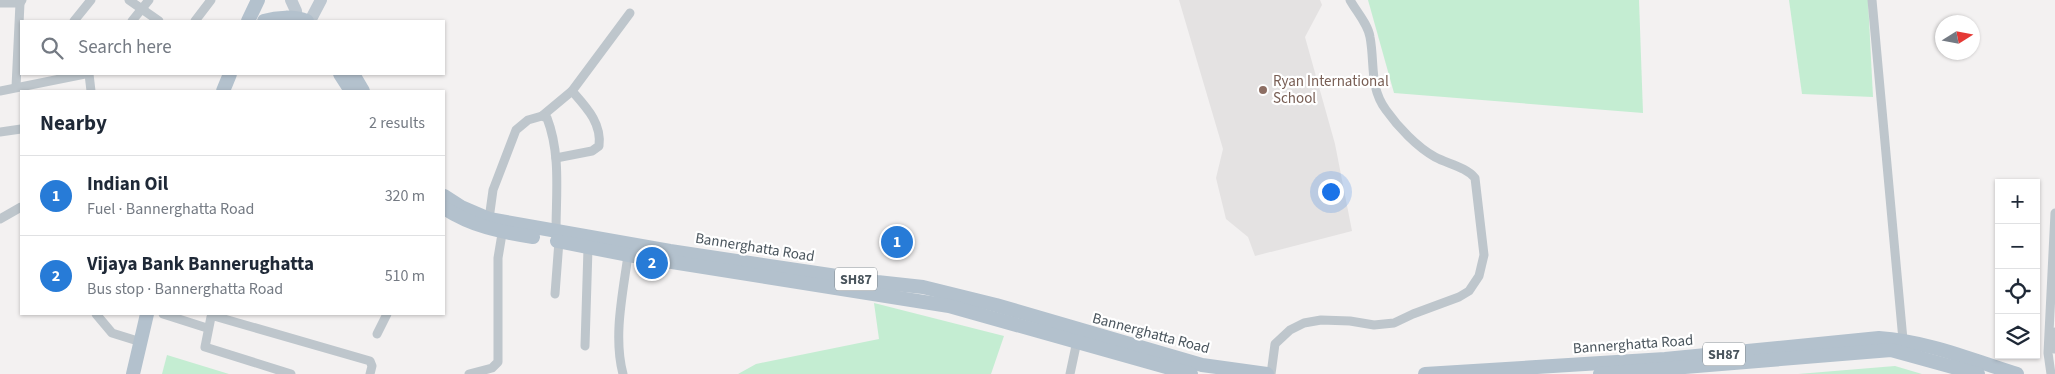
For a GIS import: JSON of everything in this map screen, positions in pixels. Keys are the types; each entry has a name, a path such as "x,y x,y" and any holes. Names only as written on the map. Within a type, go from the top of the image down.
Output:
{"main road":[{"path":"248,20 258,0"},
{"path":"291,0 302,20"},
{"path":"304,20 321,0"},
{"path":"267,20 273,18 293,20"},
{"path":"215,90 221,75"},
{"path":"223,90 230,75"},
{"path":"341,75 350,90"},
{"path":"354,75 362,90"},
{"name":"Bannerghatta Road","path":"445,197 461,207 504,227"},
{"name":"Bannerghatta Road","path":"445,209 463,220 793,275 949,306 1191,374"},
{"name":"Bannerghatta Road","path":"557,237 588,248 628,255 793,275 923,287 996,305 1202,365 1267,374"},
{"path":"133,374 147,315"},
{"path":"141,374 155,315"},
{"name":"Bannerghatta Road","path":"1600,374 1858,339 1903,340 2017,374"},
{"name":"Bannerghatta Road","path":"1425,374 1648,368 1891,350 1978,374"}],"street":[{"path":"75,20 91,0"},
{"path":"129,0 158,20"},
{"path":"133,20 149,0"},
{"path":"196,20 211,0"},
{"path":"1271,374 1275,344 1297,326 1321,320 1350,321 1374,325 1394,323 1459,297 1475,284 1483,266 1484,242 1475,178 1466,170 1451,166 1426,152 1386,111 1376,93 1373,80 1370,34 1350,0"},
{"path":"1872,0 1903,340"},
{"path":"0,3 21,1 16,87"},
{"path":"488,219 493,190 516,130 528,120 542,116 572,91 630,13"},
{"path":"0,91 82,75"},
{"path":"87,75 91,90"},
{"path":"556,158 592,151 599,146 597,126 589,110 572,91"},
{"path":"542,116 547,118 553,133 556,158 557,237 555,294"},
{"path":"0,132 20,129"},
{"path":"0,219 20,208"},
{"path":"2051,374 2048,353 2055,213"},
{"path":"469,374 492,368 498,362 498,258 504,227"},
{"path":"585,346 588,248"},
{"path":"623,374 620,363 620,320 628,255"},
{"path":"97,315 112,332 140,342"},
{"path":"166,315 208,328"},
{"path":"377,334 386,315"},
{"path":"291,374 206,348 204,345 211,317 214,316 370,361 372,366 370,374"},
{"path":"2050,362 2054,353 2055,332"},
{"path":"1070,374 1077,341"}],"shaded area":[{"name":"Ryan International School","path":"1179,0 1320,0 1322,5 1305,37 1335,144 1352,231 1255,256 1248,237 1226,219 1216,178 1223,149"}],"green space":[{"path":"1368,0 1639,0 1643,113 1394,93"},
{"path":"1789,0 1868,0 1873,97 1802,94"},
{"path":"874,303 1004,336 991,374 738,374 756,364 879,339"},
{"path":"167,355 229,374 162,374"},
{"path":"1895,366 1922,374 1798,374"}],"place":[{"name":"Ryan International School","path":"1263,90"},
{"name":"Indian Oil","path":"897,242"},
{"name":"Vijaya Bank Bannerughatta","path":"652,263"}]}
